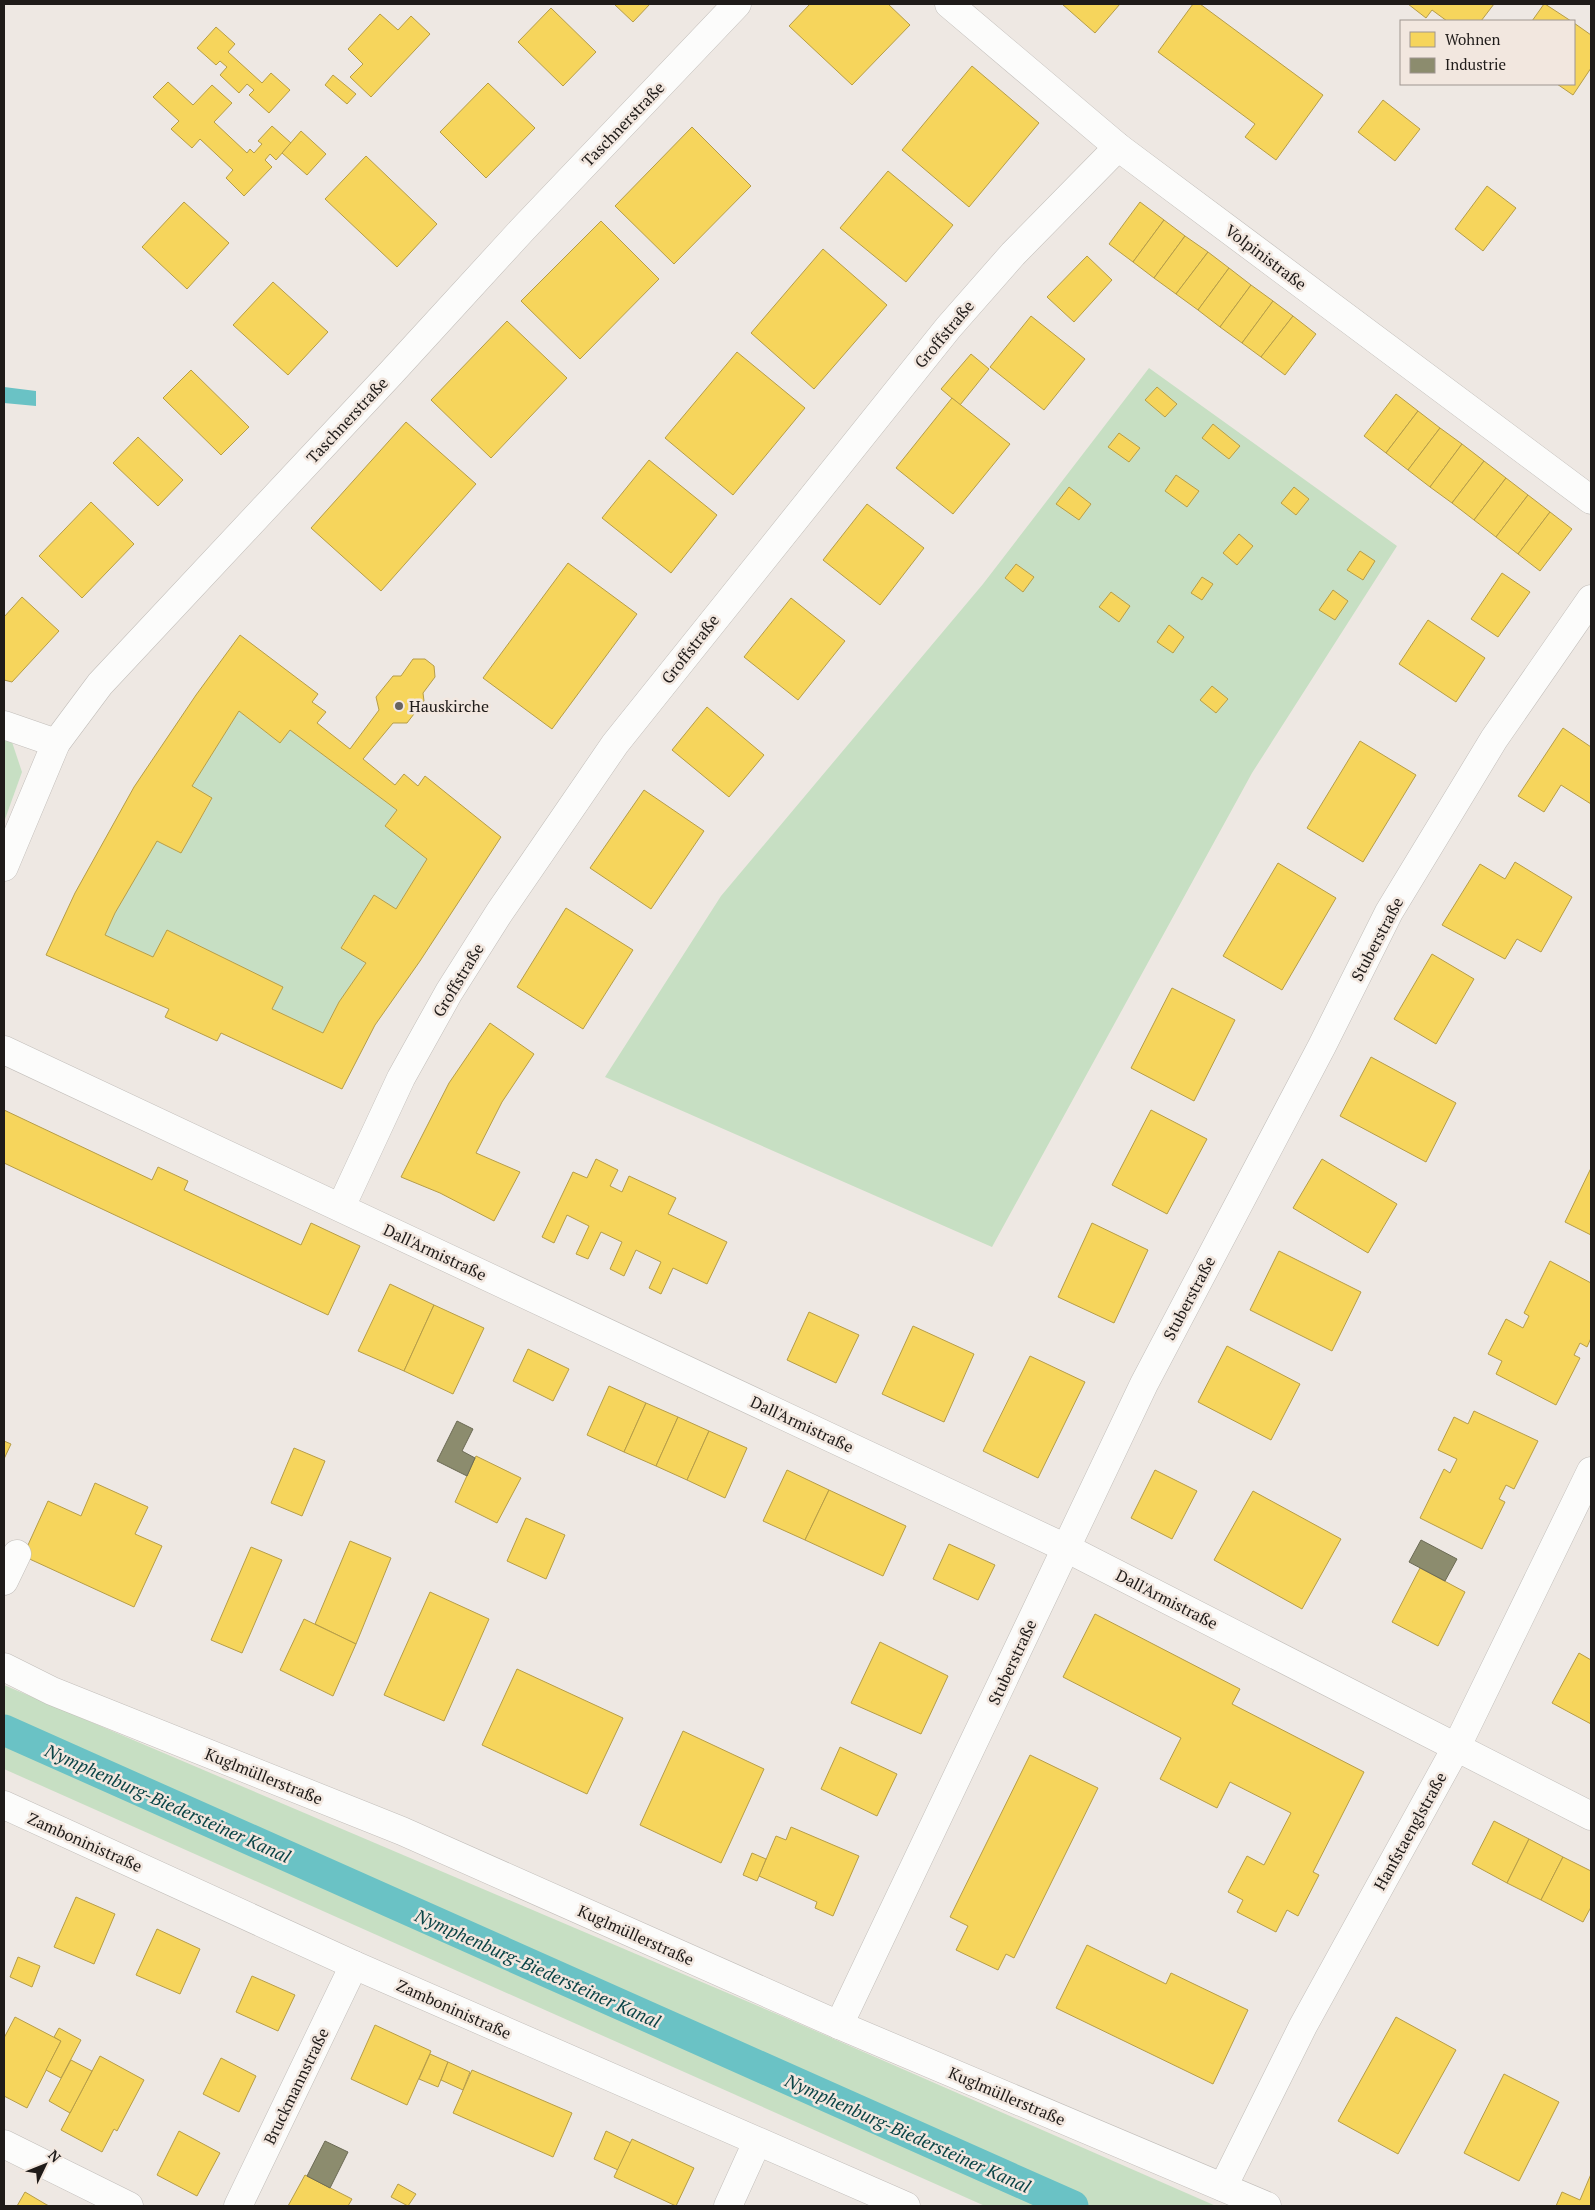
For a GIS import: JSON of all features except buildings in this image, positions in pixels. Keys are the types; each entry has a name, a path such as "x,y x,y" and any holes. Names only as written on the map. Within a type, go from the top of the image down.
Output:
{"street":[{"name":"Taschnerstraße","path":"4,868 56,743 100,684 391,374 522,230 736,4"},
{"name":"Volpinistraße","path":"949,4 1118,147 1591,500"},
{"name":"Groffstraße","path":"341,1207 401,1078 449,992 505,905 615,744 948,328 1013,254 1118,147"},
{"name":"Stuberstraße","path":"839,2025 1144,1384 1322,1046 1389,912 1494,739 1591,599"},
{"path":"4,725 56,743"},
{"name":"Dall'Armistraße","path":"4,1050 1066,1548 1591,1816"},
{"name":"Hanfstaenglstraße","path":"1223,2187 1303,2026 1457,1746 1591,1471"},
{"path":"4,1581 17,1554"},
{"name":"Kuglmüllerstraße","path":"4,1667 52,1691 402,1831 839,2025 1267,2206"},
{"name":"Zamboninistraße","path":"4,1805 354,1965 906,2206"},
{"name":"Bruckmannstraße","path":"238,2206 354,1965"},
{"path":"728,2206 757,2142"},
{"path":"4,2144 129,2206"}],"green space":[{"path":"1149,368 1397,546 1252,773 992,1247 605,1077 721,896 983,584"},
{"path":"239,711 280,743 290,730 397,810 385,826 427,859 396,909 374,895 341,947 366,963 339,1002 323,1033 272,1009 282,987 167,930 153,957 105,935 115,913 157,841 181,853 212,799 192,786"},
{"path":"4,736 11,739 22,772 4,822"},
{"path":"4,1685 779,2015 1216,2206 985,2206 4,1769"}],"water":[{"path":"4,387 36,391 36,406 4,403"}],"waterway":[{"name":"Nymphenburg-Biedersteiner Kanal","path":"4,1730 1073,2206"}],"place":[{"name":"Hauskirche","path":"399,706"}]}
